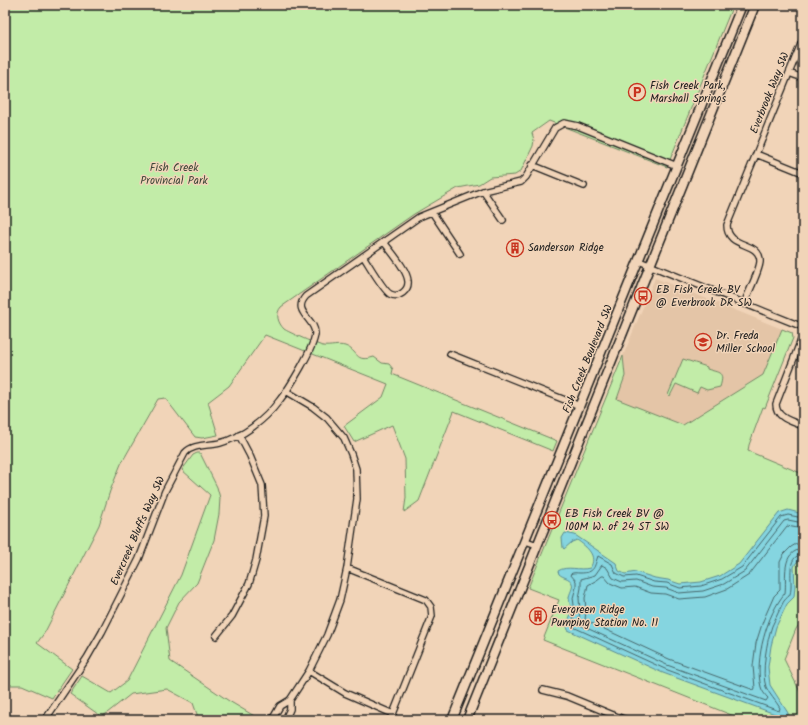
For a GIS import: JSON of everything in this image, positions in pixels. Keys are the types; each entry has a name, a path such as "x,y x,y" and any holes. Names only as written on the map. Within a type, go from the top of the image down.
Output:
{"main road":[{"name":"Fish Creek Boulevard SW","path":"452,720 526,541 742,5"},
{"name":"Fish Creek Boulevard SW","path":"467,720 754,5"}],"street":[{"name":"Everbrook Way SW","path":"744,304 760,261 755,250 729,235 728,225 803,39"},
{"path":"789,73 803,78"},
{"path":"384,242 407,275 409,282 408,287 402,294 393,295 387,291 363,256 419,217 483,191 521,182 526,177 555,128 564,123 578,126 677,166"},
{"path":"756,154 803,173"},
{"path":"532,165 584,186"},
{"path":"483,191 503,220"},
{"path":"432,212 460,254"},
{"name":"Evercreek Bluffs Way SW","path":"45,720 87,658 102,632 139,559 165,491 185,453 194,447 221,442 239,435 256,424 268,413 286,391 310,349 315,334 314,328 302,310 301,304 304,298 363,256"},
{"path":"639,261 803,327"},
{"path":"803,335 776,404 776,408 780,415 803,426"},
{"path":"450,354 580,406"},
{"path":"272,720 280,706 290,700 309,671 321,649 340,600 347,568 357,499 358,480 351,454 344,438 327,418 313,407 286,391"},
{"path":"216,636 232,616 249,584 256,560 264,516 262,486 250,456 239,435"},
{"path":"526,541 537,545"},
{"path":"347,568 423,598 431,607 432,616 390,720"},
{"path":"309,671 345,693 392,714"},
{"path":"544,690 567,696 612,717 626,720"},
{"path":"285,720 290,709 290,700"}],"shaded area":[{"name":"Dr. Freda Miller School","path":"655,278 782,329 763,375 683,425 617,399 625,376 623,356"}],"green space":[{"name":"Fish Creek Provincial Park","path":"5,5 733,5 667,167 549,121 532,133 534,140 533,146 521,171 515,175 490,177 479,184 458,188 414,214 281,307 279,310 279,321 282,327 287,331 323,346 345,346 363,359 374,357 382,363 389,364 393,369 392,374 557,441 553,451 454,411 419,501 404,512 406,498 405,459 392,425 354,442 344,426 383,397 388,384 265,335 229,386 208,402 218,435 202,438 195,437 165,398 158,399 121,464 99,525 45,632 37,643 72,669 52,698 22,685 5,685"},
{"path":"782,329 792,333 793,338 765,408 763,407 748,451 803,474 803,619 796,629 784,659 803,698 803,720 744,720 543,640 559,600 528,588 623,356 625,376 617,399 683,425 763,375"},
{"path":"683,359 718,372 722,378 720,387 707,390 700,387 697,393 676,384 670,396 668,395"},
{"path":"200,453 217,487 220,498 219,514 214,540 197,583 179,602 166,628 170,661 229,701 261,720 199,720 193,703 167,689 131,694 102,717 70,694 82,676 111,693 127,681 181,575 210,495 182,470 193,455"}],"water":[{"path":"788,510 803,514 803,557 794,567 794,597 787,604 776,627 768,667 770,685 788,713 786,718 663,673 568,630 567,625 571,614 569,598 572,583 559,574 558,571 565,568 590,568 593,560 588,549 577,540 572,542 564,549 562,538 565,533 575,535 616,563 619,571 625,574 636,572 680,584 701,582 720,576 739,564 779,513"}],"place":[{"name":"Fish Creek Park, Marshall Springs","path":"637,92"},
{"name":"Sanderson Ridge","path":"515,248"},
{"name":"EB Fish Creek BV @ Everbrook DR SW","path":"643,296"},
{"name":"Dr. Freda Miller School","path":"703,342"},
{"name":"EB Fish Creek BV @ 100M W. of 24 ST SW","path":"552,520"},
{"name":"Evergreen Ridge Pumping Station No. 11","path":"538,616"}]}
